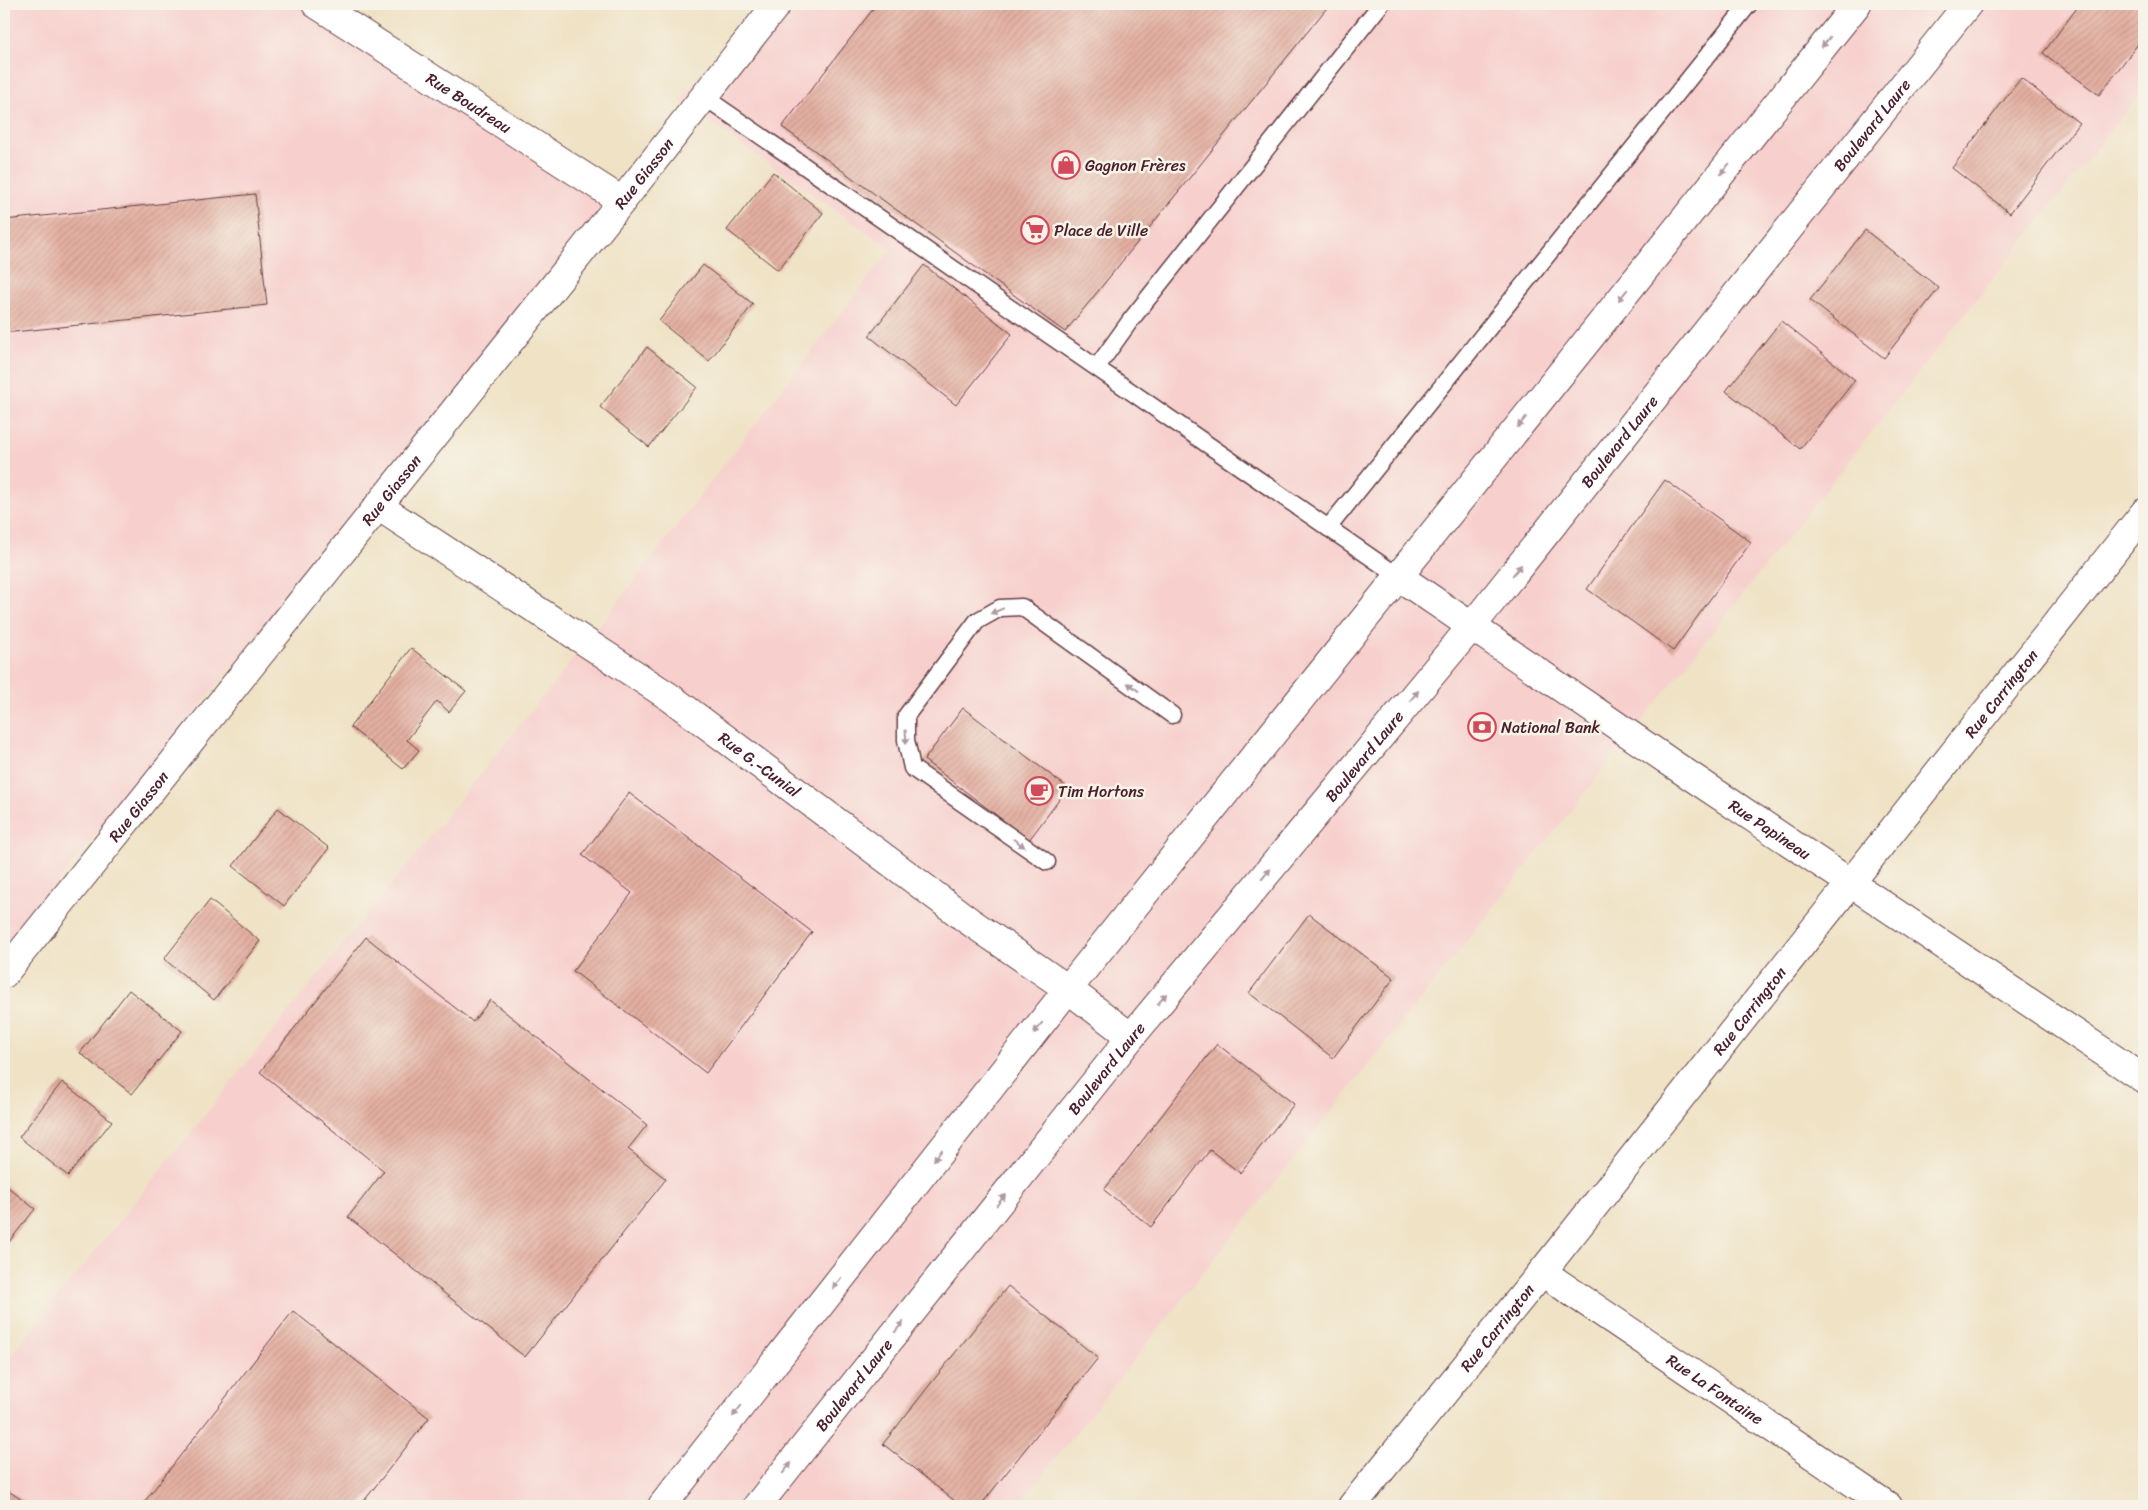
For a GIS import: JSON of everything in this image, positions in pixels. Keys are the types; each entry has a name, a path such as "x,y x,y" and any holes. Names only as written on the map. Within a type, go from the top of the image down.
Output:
{"main road":[{"name":"Rue Boudreau","path":"316,4 622,201"},
{"name":"Rue Giasson","path":"4,974 622,201 777,4"},
{"path":"662,1506 1068,989 1857,4"},
{"name":"Boulevard Laure","path":"757,1506 1131,1037 1471,627 1968,4"},
{"name":"Rue G.-Cunial","path":"378,506 671,698 969,921 1068,989 1131,1037"},
{"name":"Rue Carrington","path":"1352,1506 1542,1272 2144,513"},
{"name":"Rue Papineau","path":"1398,576 2144,1079"},
{"name":"Rue La Fontaine","path":"1542,1272 1888,1506"}],"lane":[{"path":"1097,367 1136,314 1381,4"},
{"path":"1328,528 1749,4"},
{"path":"703,96 1398,576"},
{"path":"1047,862 912,768 906,740 906,716 977,621 1000,608 1022,607 1172,716"}],"shaded area":[{"path":"4,4 300,4 605,206 4,948"},
{"path":"757,4 2144,4 2144,89 1018,1506 4,1506 4,1364 583,647 891,249 680,102"}],"building":[{"name":"Place de Ville","path":"877,4 1330,4 1065,332 782,127"},
{"path":"2080,4 2144,4 2144,36 2099,95 2043,53"},
{"path":"2021,78 2079,123 2010,213 1952,168"},
{"path":"773,172 823,213 778,270 727,230"},
{"path":"255,194 267,305 4,333 4,220"},
{"path":"1865,230 1939,288 1884,358 1810,300"},
{"path":"703,265 753,304 709,361 659,321"},
{"path":"924,265 1012,334 956,405 869,336"},
{"path":"1781,321 1855,380 1800,449 1726,391"},
{"path":"647,347 697,387 649,447 600,407"},
{"path":"1665,480 1751,542 1673,651 1587,589"},
{"path":"411,648 466,691 449,712 437,701 407,740 419,750 403,769 350,727"},
{"path":"963,708 1068,788 1029,840 924,760"},
{"path":"629,793 812,932 706,1073 573,971 632,893 582,855"},
{"path":"278,808 329,848 284,906 233,866"},
{"path":"210,900 260,941 214,1000 164,959"},
{"path":"1309,914 1394,978 1333,1058 1249,993"},
{"path":"366,937 473,1022 490,1000 647,1125 628,1149 666,1179 525,1357 348,1217 384,1171 260,1072"},
{"path":"129,990 182,1031 132,1094 80,1053"},
{"path":"1217,1044 1294,1104 1240,1173 1210,1150 1151,1227 1104,1190"},
{"path":"62,1082 112,1121 68,1176 19,1137"},
{"path":"4,1184 35,1209 4,1248"},
{"path":"1008,1286 1098,1358 980,1506 961,1506 883,1444"},
{"path":"293,1311 429,1418 360,1506 141,1506"},
{"path":"4,1488 31,1506 4,1506"}],"place":[{"name":"Gagnon Frères","path":"1066,165"},
{"name":"Place de Ville","path":"1035,230"},
{"name":"National Bank","path":"1482,727"},
{"name":"Tim Hortons","path":"1039,791"}]}
